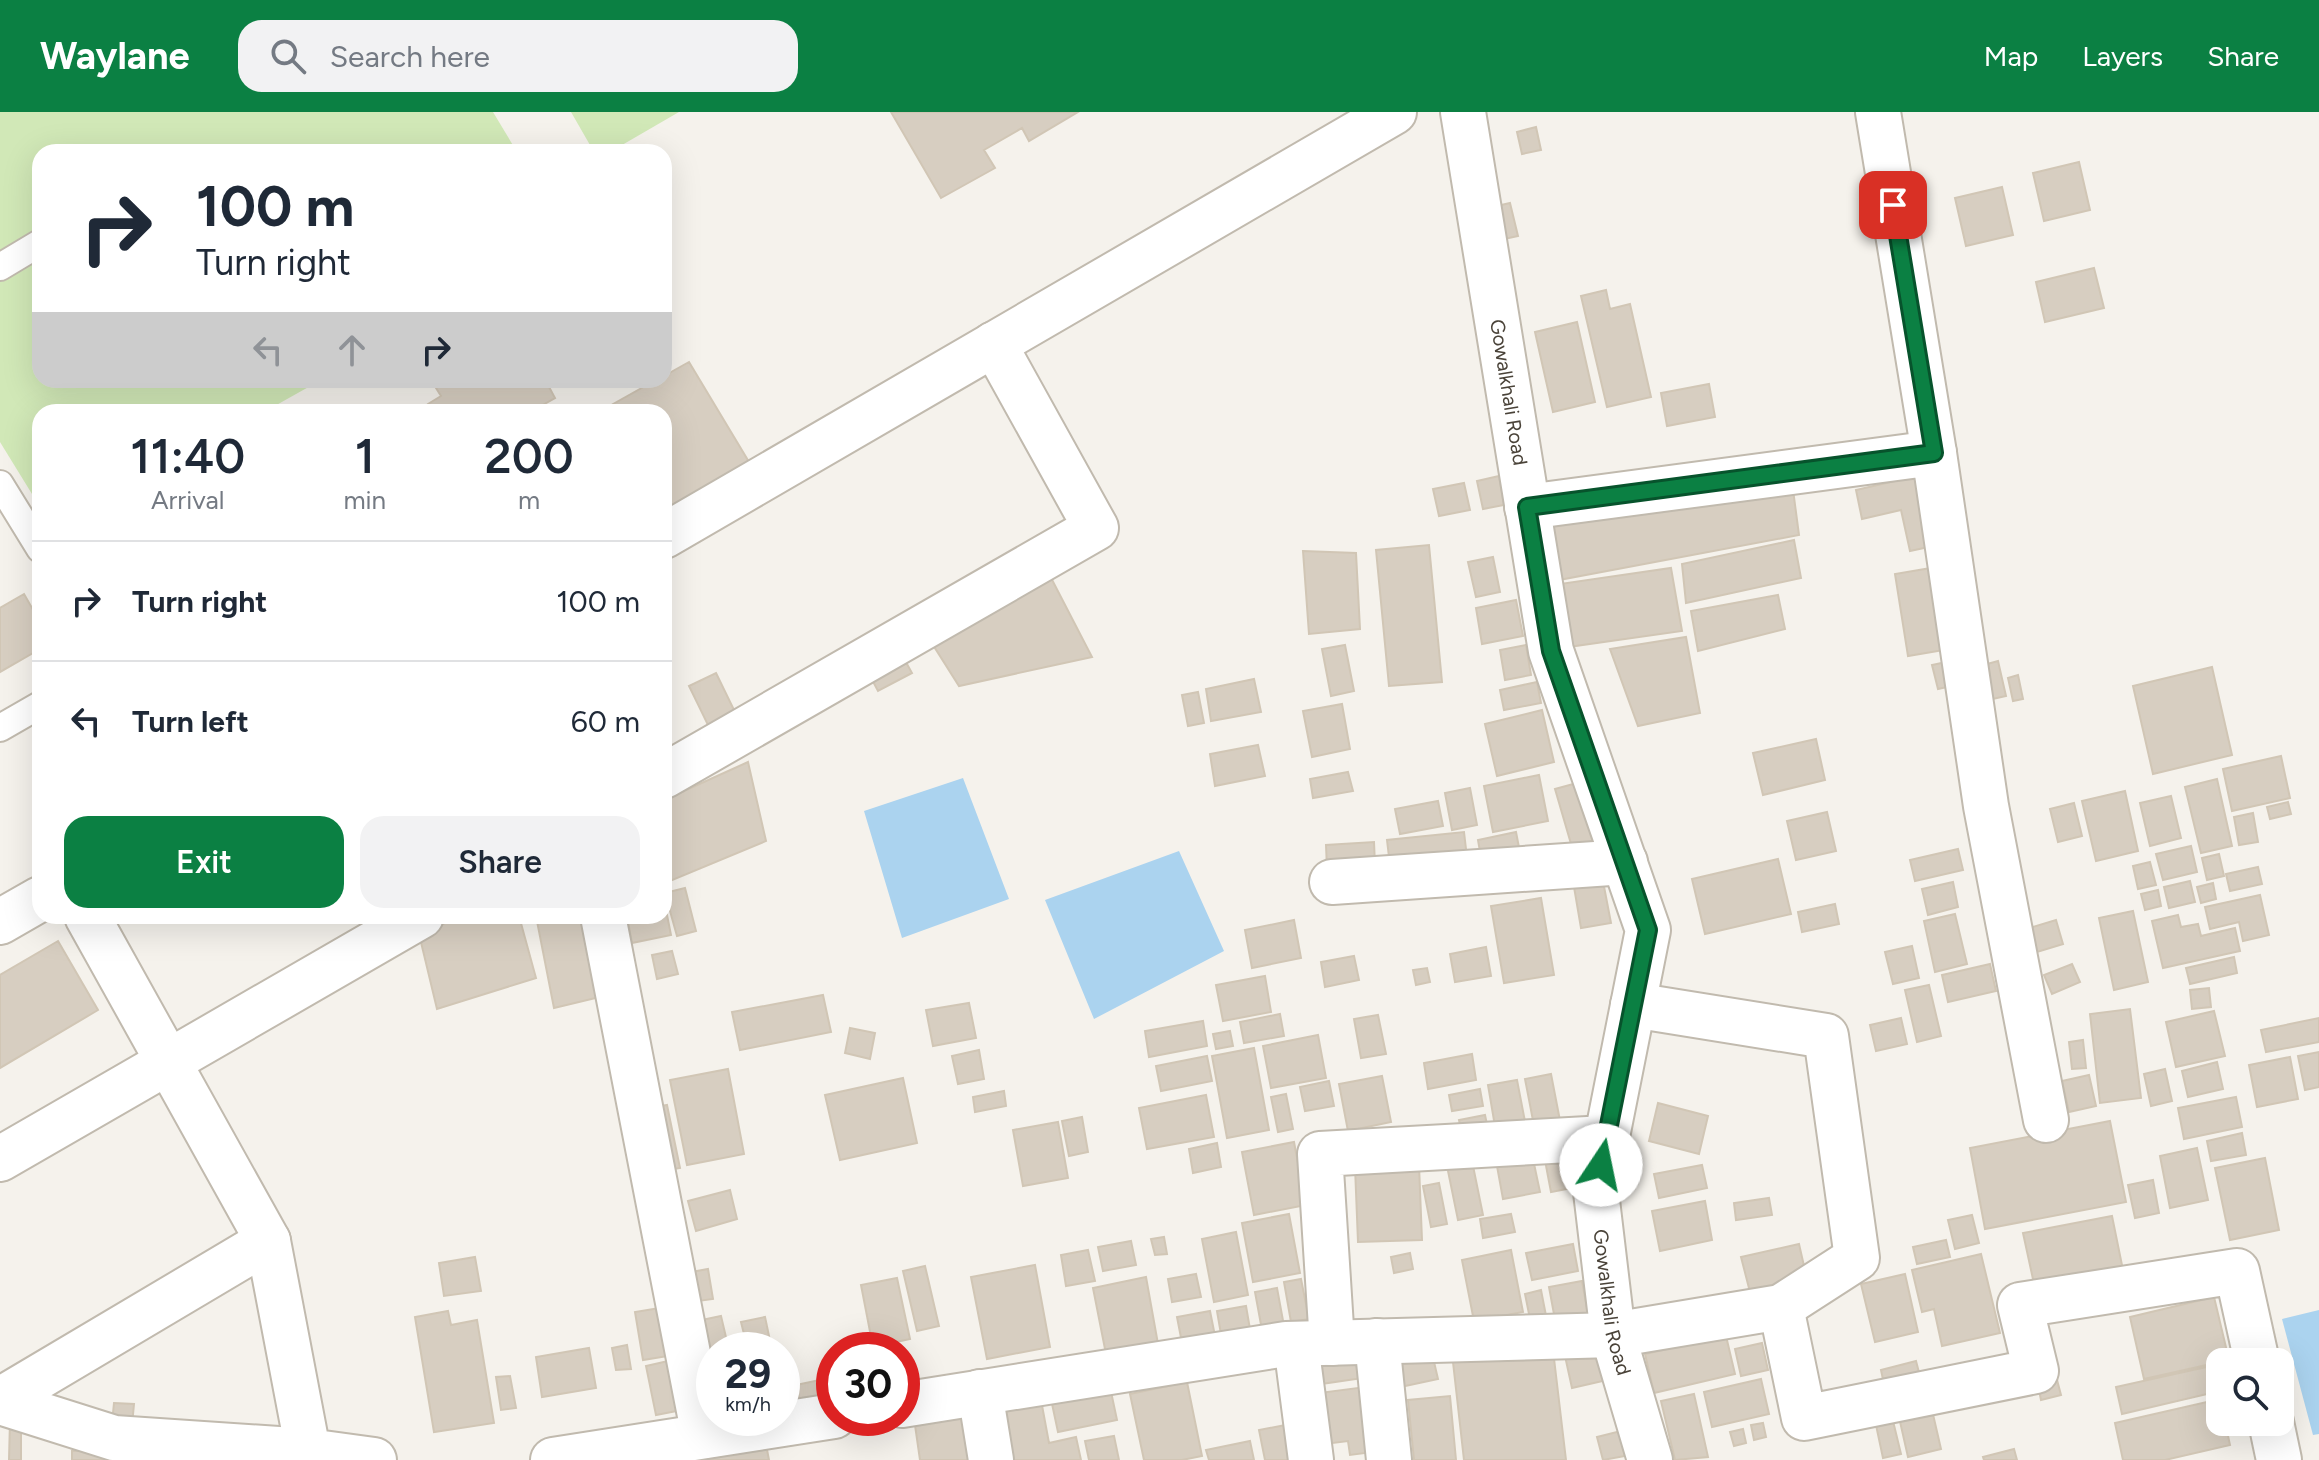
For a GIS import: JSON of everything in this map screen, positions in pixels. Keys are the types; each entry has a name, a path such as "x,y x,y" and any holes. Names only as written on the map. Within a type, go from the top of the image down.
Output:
{"street":[{"path":"672,531 1394,112"},
{"name":"Gowalkhali Road","path":"1463,112 1551,651 1648,930 1596,1192 1613,1335 1650,1460"},
{"path":"1878,112 1934,453 1986,806 2046,1120"},
{"path":"672,771 1096,528 994,344"},
{"path":"1527,507 1934,453"},
{"path":"1332,882 1625,862"},
{"path":"0,922 32,904"},
{"path":"91,924 268,1241 308,1451"},
{"path":"0,1159 407,924"},
{"path":"605,924 696,1395"},
{"path":"920,1402 1314,1343 1613,1335 1781,1307 1857,1258 1826,1036 1633,1005"},
{"path":"1311,1460 1320,1154 1606,1138"},
{"path":"0,1401 268,1241"},
{"path":"1781,1307 1804,1418 2036,1371 2020,1305 2237,1271 2254,1348"},
{"path":"1377,1341 1389,1460"},
{"path":"980,1392 991,1460"},
{"path":"0,1401 114,1438 308,1451 374,1460"},
{"path":"553,1460 704,1436"},
{"path":"2274,1436 2279,1460"}],"lane":[{"path":"0,267 32,248"},
{"path":"0,484 32,536"},
{"path":"0,728 32,710"}],"green space":[{"path":"0,112 493,112 512,144 32,144 32,388 307,388 278,404 32,404 32,494 0,442"},
{"path":"571,112 679,112 624,144 589,144"}],"water":[{"path":"963,778 1009,899 902,938 864,811"},
{"path":"1179,851 1224,951 1094,1019 1045,900"},
{"path":"2319,1310 2319,1434 2313,1435 2294,1364 2294,1348 2290,1348 2282,1319"}],"building":[{"path":"891,112 1078,112 1029,141 1022,128 984,150 995,168 941,198"},
{"path":"1536,127 1541,150 1522,154 1517,132"},
{"path":"2079,162 2090,210 2044,221 2033,173"},
{"path":"2002,187 2013,235 1966,246 1955,198"},
{"path":"1510,203 1518,236 1495,241 1488,208"},
{"path":"2094,268 2104,308 2045,322 2036,282"},
{"path":"1606,290 1610,309 1630,304 1651,397 1607,407 1581,296"},
{"path":"1577,322 1595,402 1553,412 1535,332"},
{"path":"689,362 752,467 672,516 672,404 613,404 642,388 672,388 672,372"},
{"path":"1709,384 1715,417 1667,426 1661,393"},
{"path":"436,388 550,388 555,398 544,404 428,404 441,396"},
{"path":"1921,475 1938,545 1910,551 1901,510 1862,519 1856,490"},
{"path":"1499,476 1504,505 1483,509 1477,481"},
{"path":"1792,482 1799,535 1559,580 1548,517"},
{"path":"1464,483 1470,510 1439,516 1433,489"},
{"path":"1794,540 1801,578 1686,603 1682,564"},
{"path":"1429,545 1442,682 1389,686 1376,550"},
{"path":"1303,551 1356,553 1360,629 1309,634"},
{"path":"1493,557 1500,592 1476,597 1468,562"},
{"path":"1671,568 1682,631 1561,648 1553,585"},
{"path":"1931,568 1944,650 1908,656 1895,574"},
{"path":"1048,572 1092,657 959,686 928,637"},
{"path":"24,594 32,608 32,654 0,672 0,608"},
{"path":"1778,595 1785,629 1698,651 1691,611"},
{"path":"1516,600 1523,636 1482,644 1476,608"},
{"path":"1686,637 1700,713 1638,726 1610,649"},
{"path":"1345,645 1354,691 1331,696 1322,649"},
{"path":"1526,645 1531,675 1505,680 1500,650"},
{"path":"902,655 912,673 878,691 869,674"},
{"path":"1951,661 1956,685 1938,689 1932,665"},
{"path":"1998,661 2006,696 1988,700 1980,666"},
{"path":"2212,667 2232,755 2153,774 2133,686"},
{"path":"716,673 735,712 708,725 689,686"},
{"path":"2018,675 2023,699 2013,701 2008,678"},
{"path":"1254,679 1261,712 1211,721 1206,689"},
{"path":"1537,682 1541,703 1504,710 1500,690"},
{"path":"1198,692 1204,723 1188,726 1182,695"},
{"path":"1342,704 1350,749 1312,757 1303,711"},
{"path":"1542,710 1554,762 1497,776 1485,724"},
{"path":"1816,739 1825,780 1763,795 1753,753"},
{"path":"1258,745 1265,776 1215,786 1210,754"},
{"path":"2281,756 2290,798 2232,811 2223,769"},
{"path":"748,762 766,841 672,880 672,796"},
{"path":"1348,772 1353,791 1313,798 1310,779"},
{"path":"1539,775 1548,821 1493,832 1484,786"},
{"path":"2217,779 2232,846 2201,853 2185,787"},
{"path":"1577,783 1599,854 1576,861 1555,789"},
{"path":"1470,788 1477,825 1452,830 1445,793"},
{"path":"2125,791 2138,851 2096,861 2082,801"},
{"path":"2171,796 2181,838 2150,846 2140,803"},
{"path":"1438,801 1443,826 1400,834 1395,809"},
{"path":"2288,802 2291,814 2270,819 2267,807"},
{"path":"2074,803 2082,836 2058,842 2050,809"},
{"path":"1827,812 1836,851 1796,860 1787,821"},
{"path":"2253,813 2258,842 2239,845 2234,817"},
{"path":"1464,832 1468,866 1391,874 1387,840"},
{"path":"1516,832 1522,863 1483,869 1478,840"},
{"path":"1374,842 1375,865 1327,869 1326,845"},
{"path":"2191,846 2197,872 2163,880 2156,854"},
{"path":"1958,849 1963,870 1915,881 1910,860"},
{"path":"2219,854 2224,876 2207,880 2202,858"},
{"path":"1778,859 1791,914 1705,934 1692,879"},
{"path":"2150,862 2156,885 2138,889 2133,866"},
{"path":"2258,867 2262,884 2230,891 2226,874"},
{"path":"1602,876 1611,923 1581,928 1573,881"},
{"path":"2190,881 2195,902 2169,908 2164,887"},
{"path":"1953,882 1958,907 1928,915 1922,889"},
{"path":"2213,883 2216,899 2201,903 2197,887"},
{"path":"685,888 696,931 677,936 672,918 672,891"},
{"path":"2158,890 2161,906 2145,910 2141,894"},
{"path":"2260,895 2269,935 2243,941 2239,922 2210,929 2205,907"},
{"path":"1541,898 1554,975 1504,983 1491,906"},
{"path":"1835,904 1839,924 1802,932 1798,912"},
{"path":"2133,911 2148,982 2114,990 2099,918"},
{"path":"1955,914 1967,964 1935,972 1924,921"},
{"path":"2178,915 2181,927 2198,924 2201,936 2235,928 2240,951 2163,968 2152,921"},
{"path":"1294,920 1301,958 1252,968 1245,930"},
{"path":"2056,920 2063,944 2024,956 2016,932"},
{"path":"444,924 521,924 536,978 437,1009 420,938"},
{"path":"538,924 617,924 633,989 554,1008"},
{"path":"628,924 669,924 671,935 632,943"},
{"path":"58,941 98,1010 0,1068 0,975"},
{"path":"1912,946 1919,978 1893,984 1885,952"},
{"path":"1486,947 1491,976 1455,982 1450,954"},
{"path":"672,951 678,974 657,979 652,955"},
{"path":"1354,956 1359,980 1325,987 1321,962"},
{"path":"2234,957 2237,973 2190,984 2186,968"},
{"path":"1990,964 1996,991 1948,1002 1942,975"},
{"path":"2072,964 2080,982 2052,994 2044,975"},
{"path":"1427,968 1430,982 1416,985 1413,970"},
{"path":"1265,976 1271,1012 1223,1021 1216,985"},
{"path":"1929,985 1941,1036 1917,1042 1905,990"},
{"path":"2209,988 2211,1007 2192,1009 2190,990"},
{"path":"823,995 831,1032 740,1050 732,1012"},
{"path":"969,1003 976,1038 933,1046 926,1010"},
{"path":"2130,1009 2141,1098 2100,1103 2090,1014"},
{"path":"2214,1011 2225,1056 2176,1067 2166,1022"},
{"path":"1280,1014 1284,1036 1244,1043 1240,1022"},
{"path":"1378,1015 1386,1054 1361,1058 1354,1019"},
{"path":"1901,1018 1907,1044 1876,1051 1870,1025"},
{"path":"2319,1018 2319,1042 2266,1052 2261,1030"},
{"path":"1203,1021 1207,1046 1149,1057 1145,1031"},
{"path":"850,1028 875,1033 870,1059 845,1053"},
{"path":"1230,1031 1233,1046 1216,1049 1213,1034"},
{"path":"1318,1035 1326,1078 1271,1088 1263,1046"},
{"path":"2083,1040 2086,1068 2072,1069 2069,1042"},
{"path":"1254,1048 1269,1130 1227,1138 1212,1056"},
{"path":"979,1050 984,1079 958,1084 952,1056"},
{"path":"2319,1052 2319,1087 2305,1090 2298,1056"},
{"path":"1472,1054 1476,1080 1428,1089 1424,1063"},
{"path":"1207,1056 1212,1081 1161,1091 1156,1066"},
{"path":"2290,1057 2298,1099 2257,1107 2249,1065"},
{"path":"2217,1062 2223,1089 2188,1097 2182,1071"},
{"path":"728,1069 744,1154 687,1165 670,1080"},
{"path":"2165,1069 2172,1101 2151,1106 2144,1074"},
{"path":"1551,1074 1562,1131 1536,1136 1525,1079"},
{"path":"2089,1075 2096,1106 2069,1112 2062,1081"},
{"path":"1382,1076 1391,1122 1348,1131 1339,1084"},
{"path":"903,1078 917,1143 840,1160 825,1095"},
{"path":"1517,1080 1527,1132 1497,1138 1488,1085"},
{"path":"1329,1081 1334,1106 1305,1111 1300,1087"},
{"path":"1480,1089 1483,1106 1452,1111 1449,1095"},
{"path":"1004,1091 1006,1106 975,1112 973,1097"},
{"path":"1286,1094 1293,1129 1278,1132 1271,1097"},
{"path":"1206,1095 1214,1137 1147,1149 1139,1108"},
{"path":"2236,1097 2242,1127 2184,1139 2178,1108"},
{"path":"1658,1103 1708,1116 1699,1154 1649,1141"},
{"path":"667,1105 680,1168 662,1171 650,1108"},
{"path":"1485,1115 1489,1134 1463,1139 1459,1120"},
{"path":"1082,1117 1088,1152 1069,1156 1062,1121"},
{"path":"2110,1121 2126,1202 1985,1229 1970,1148"},
{"path":"1058,1122 1068,1178 1023,1186 1013,1130"},
{"path":"2242,1133 2246,1155 2211,1161 2207,1141"},
{"path":"1294,1142 1306,1205 1254,1215 1242,1152"},
{"path":"1217,1143 1221,1167 1193,1173 1189,1149"},
{"path":"2197,1148 2208,1200 2170,1208 2160,1156"},
{"path":"1570,1151 1577,1187 1551,1192 1544,1155"},
{"path":"2265,1158 2279,1230 2230,1240 2215,1168"},
{"path":"1533,1159 1540,1192 1503,1199 1497,1166"},
{"path":"1472,1161 1483,1215 1458,1220 1447,1166"},
{"path":"1419,1165 1422,1240 1358,1242 1355,1167"},
{"path":"1702,1165 1707,1188 1659,1198 1654,1174"},
{"path":"2153,1180 2159,1213 2135,1218 2128,1185"},
{"path":"1439,1183 1447,1224 1431,1227 1423,1186"},
{"path":"730,1190 737,1219 696,1231 688,1201"},
{"path":"1769,1198 1772,1215 1736,1220 1734,1203"},
{"path":"1705,1201 1712,1240 1660,1251 1652,1211"},
{"path":"1289,1214 1300,1273 1253,1282 1242,1223"},
{"path":"1511,1214 1515,1232 1483,1238 1480,1219"},
{"path":"1972,1215 1979,1243 1955,1249 1948,1220"},
{"path":"2112,1216 2124,1275 2036,1293 2023,1233"},
{"path":"1236,1232 1248,1295 1214,1302 1202,1239"},
{"path":"1164,1237 1167,1254 1155,1255 1151,1239"},
{"path":"1946,1240 1950,1257 1917,1264 1913,1247"},
{"path":"1131,1241 1136,1265 1103,1271 1098,1247"},
{"path":"1573,1244 1578,1271 1532,1280 1526,1253"},
{"path":"1799,1244 1807,1279 1750,1292 1741,1257"},
{"path":"1088,1250 1095,1281 1066,1286 1061,1255"},
{"path":"1511,1250 1523,1312 1474,1321 1462,1260"},
{"path":"1410,1253 1413,1269 1394,1273 1391,1257"},
{"path":"1981,1254 2000,1333 1942,1346 1934,1309 1922,1312 1912,1270"},
{"path":"475,1257 481,1291 444,1296 439,1263"},
{"path":"1035,1265 1050,1347 987,1359 971,1277"},
{"path":"925,1266 939,1326 917,1331 903,1271"},
{"path":"708,1269 713,1299 691,1302 686,1273"},
{"path":"1196,1274 1201,1297 1172,1302 1168,1279"},
{"path":"1905,1274 1918,1332 1875,1342 1861,1284"},
{"path":"1146,1277 1158,1344 1106,1354 1093,1288"},
{"path":"897,1278 909,1332 870,1332 861,1285"},
{"path":"1301,1279 1309,1319 1291,1322 1284,1282"},
{"path":"1582,1281 1589,1319 1556,1325 1549,1287"},
{"path":"1277,1288 1284,1326 1262,1330 1255,1292"},
{"path":"1541,1290 1548,1326 1532,1329 1525,1294"},
{"path":"2214,1297 2226,1348 2206,1348 2206,1365 2144,1379 2130,1317"},
{"path":"1246,1306 1251,1335 1222,1340 1217,1311"},
{"path":"666,1307 674,1355 643,1360 635,1312"},
{"path":"448,1311 451,1325 477,1320 494,1423 434,1432 415,1317"},
{"path":"1210,1311 1216,1341 1183,1348 1177,1317"},
{"path":"721,1316 725,1332 701,1332 697,1321"},
{"path":"765,1317 768,1332 744,1332 741,1322"},
{"path":"1726,1336 1735,1374 1654,1393 1645,1354"},
{"path":"1762,1343 1768,1370 1741,1376 1735,1349"},
{"path":"627,1345 631,1369 616,1370 612,1348"},
{"path":"589,1348 596,1388 542,1397 536,1357"},
{"path":"1600,1348 1607,1380 1572,1388 1565,1356"},
{"path":"1431,1349 1438,1379 1391,1389 1384,1359"},
{"path":"1553,1350 1566,1460 1464,1460 1453,1362"},
{"path":"1367,1354 1370,1377 1321,1384 1318,1361"},
{"path":"677,1359 687,1409 656,1415 646,1366"},
{"path":"1916,1361 1921,1380 1885,1389 1881,1370"},
{"path":"2206,1367 2206,1394 2122,1414 2116,1387"},
{"path":"510,1376 516,1408 501,1410 496,1377"},
{"path":"2056,1376 2061,1395 2041,1400 2037,1380"},
{"path":"1761,1379 1769,1414 1712,1427 1704,1392"},
{"path":"816,1381 818,1436 809,1438 800,1401 800,1384"},
{"path":"1187,1382 1202,1456 1182,1460 1144,1460 1130,1394"},
{"path":"1373,1386 1381,1451 1350,1455 1348,1441 1325,1444 1319,1393"},
{"path":"1110,1387 1117,1420 1058,1432 1051,1399"},
{"path":"1694,1394 1708,1457 1675,1460 1661,1401"},
{"path":"1450,1396 1456,1460 1414,1460 1408,1400"},
{"path":"1041,1400 1049,1443 1076,1437 1081,1460 1000,1460 990,1410"},
{"path":"972,1402 982,1460 920,1460 917,1436 920,1436 920,1410"},
{"path":"2206,1402 2206,1436 2228,1436 2230,1445 2165,1460 2123,1460 2115,1423"},
{"path":"114,1403 134,1404 132,1425 112,1423"},
{"path":"1932,1410 1941,1449 1908,1457 1899,1417"},
{"path":"10,1420 21,1420 21,1460 9,1460"},
{"path":"1893,1421 1901,1454 1883,1458 1876,1425"},
{"path":"1296,1423 1303,1460 1265,1460 1259,1430"},
{"path":"1763,1423 1766,1437 1754,1440 1751,1425"},
{"path":"1743,1429 1746,1443 1734,1446 1730,1432"},
{"path":"1621,1431 1625,1456 1603,1460 1597,1437"},
{"path":"764,1436 769,1460 668,1460"},
{"path":"1114,1436 1119,1460 1089,1460 1085,1441"},
{"path":"1250,1441 1254,1460 1209,1460 1206,1450"},
{"path":"2014,1449 2017,1460 1984,1460 1983,1457"},
{"path":"72,1451 104,1451 104,1460 72,1460"}],"route":[{"path":"1601,1165 1648,930 1551,651 1527,507 1934,453 1893,205"}]}
